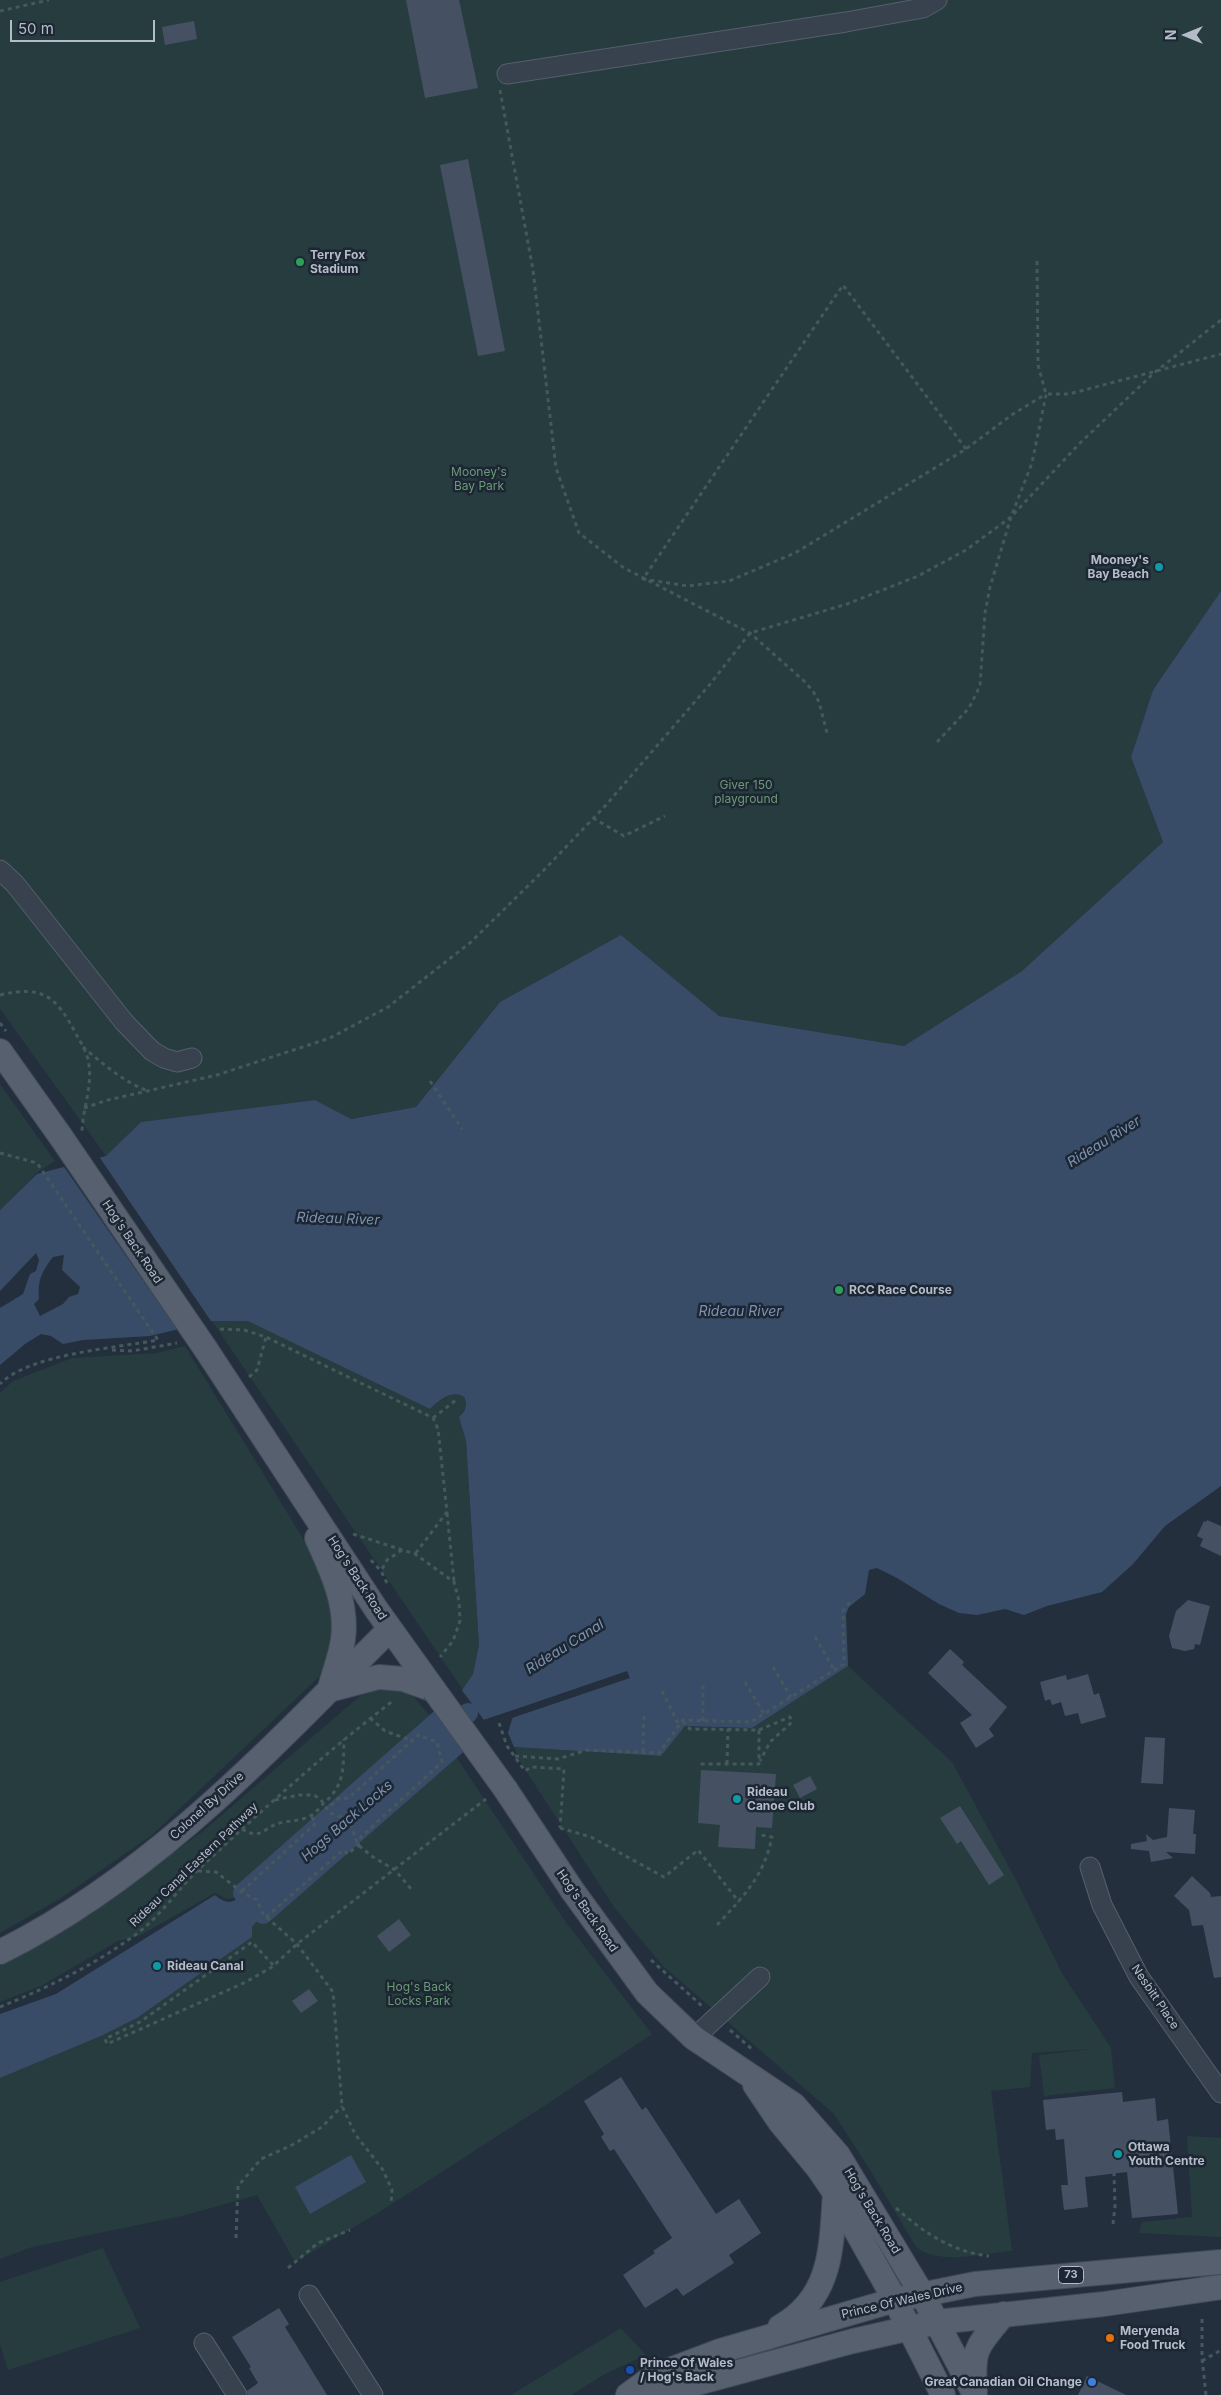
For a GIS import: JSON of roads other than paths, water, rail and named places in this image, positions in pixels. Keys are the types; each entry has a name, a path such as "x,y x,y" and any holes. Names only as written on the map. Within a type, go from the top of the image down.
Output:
{"main road":[{"name":"Hog's Back Road","path":"0,1051 71,1138 207,1352 390,1629 434,1690 496,1794 572,1890 647,1993 694,2038 794,2105 838,2155 938,2322 975,2395"},
{"path":"288,1474 334,1576 343,1616 343,1640 329,1690"},
{"name":"Colonel By Drive","path":"0,1952 21,1942 94,1896 149,1858 217,1799 390,1629"},
{"path":"329,1690 378,1677 403,1679 434,1690"},
{"name":"Hog's Back Road","path":"748,2075 780,2122 818,2168 835,2193 895,2300 943,2395"},
{"path":"763,2337 797,2316 822,2284 830,2261 835,2193"},
{"name":"Prince Of Wales Drive","path":"628,2395 654,2376 720,2351 895,2300 994,2282 1221,2262"},
{"path":"653,2395 938,2322 1104,2304 1221,2287"},
{"path":"975,2395 975,2352 978,2345 1004,2314"}],"street":[{"path":"508,74 846,22 923,8 937,0"},
{"path":"0,870 15,884 124,1022 152,1051 164,1058 177,1062 192,1058"},
{"name":"Nesbitt Place","path":"1090,1867 1102,1904 1139,1977 1221,2093"},
{"path":"694,2038 760,1978"},
{"path":"309,2295 372,2395"},
{"path":"204,2343 237,2395"}],"water":[{"name":"Rideau River","path":"1221,591 1221,1486 1165,1526 1133,1564 1102,1592 1047,1606 1024,1615 1005,1609 977,1615 959,1613 939,1604 877,1568 869,1570 865,1594 849,1607 846,1614 848,1666 752,1728 685,1726 661,1756 514,1747 508,1733 513,1716 511,1711 484,1720 463,1739 446,1714 473,1674 479,1645 466,1441 459,1417 466,1408 464,1397 454,1394 450,1395 430,1409 248,1321 212,1321 150,1336 83,1340 63,1344 51,1336 41,1334 25,1344 0,1365 0,1308 23,1294 30,1274 36,1271 39,1260 36,1253 0,1291 0,1210 37,1174 106,1156 141,1122 315,1100 351,1119 416,1107 500,1002 621,935 719,1016 904,1046 1022,971 1163,842 1131,757 1153,690","holes":["64,1255 62,1270 80,1287 78,1294 69,1297 63,1304 40,1316 34,1304 39,1299 39,1287 43,1272 53,1257"]},
{"name":"Rideau Canal","path":"243,1893 263,1914 252,1927 252,1937 137,2018 101,2036 0,2078 0,2014 56,1994 215,1895 229,1902 236,1900"},
{"path":"351,2155 366,2182 310,2214 295,2187"}],"waterway":[{"name":"Hogs Back Locks","path":"230,1917 257,1900 468,1713"},
{"path":"446,1714 463,1739 263,1914 243,1893 446,1714"}],"place":[{"name":"Terry Fox Stadium","path":"300,262"},
{"name":"Mooney's Bay Beach","path":"1159,567"},
{"name":"RCC Race Course","path":"839,1290"},
{"name":"Rideau Canoe Club","path":"737,1799"},
{"name":"Rideau Canal","path":"157,1966"},
{"name":"Ottawa Youth Centre","path":"1118,2154"},
{"name":"Meryenda Food Truck","path":"1110,2338"},
{"name":"Prince Of Wales / Hog's Back","path":"630,2370"},
{"name":"Great Canadian Oil Change","path":"1092,2382"}],"park label":[{"name":"Mooney's Bay Park","path":"479,479"},
{"name":"Giver 150 playground","path":"746,792"},
{"name":"Hog's Back Locks Park","path":"419,1994"}]}
